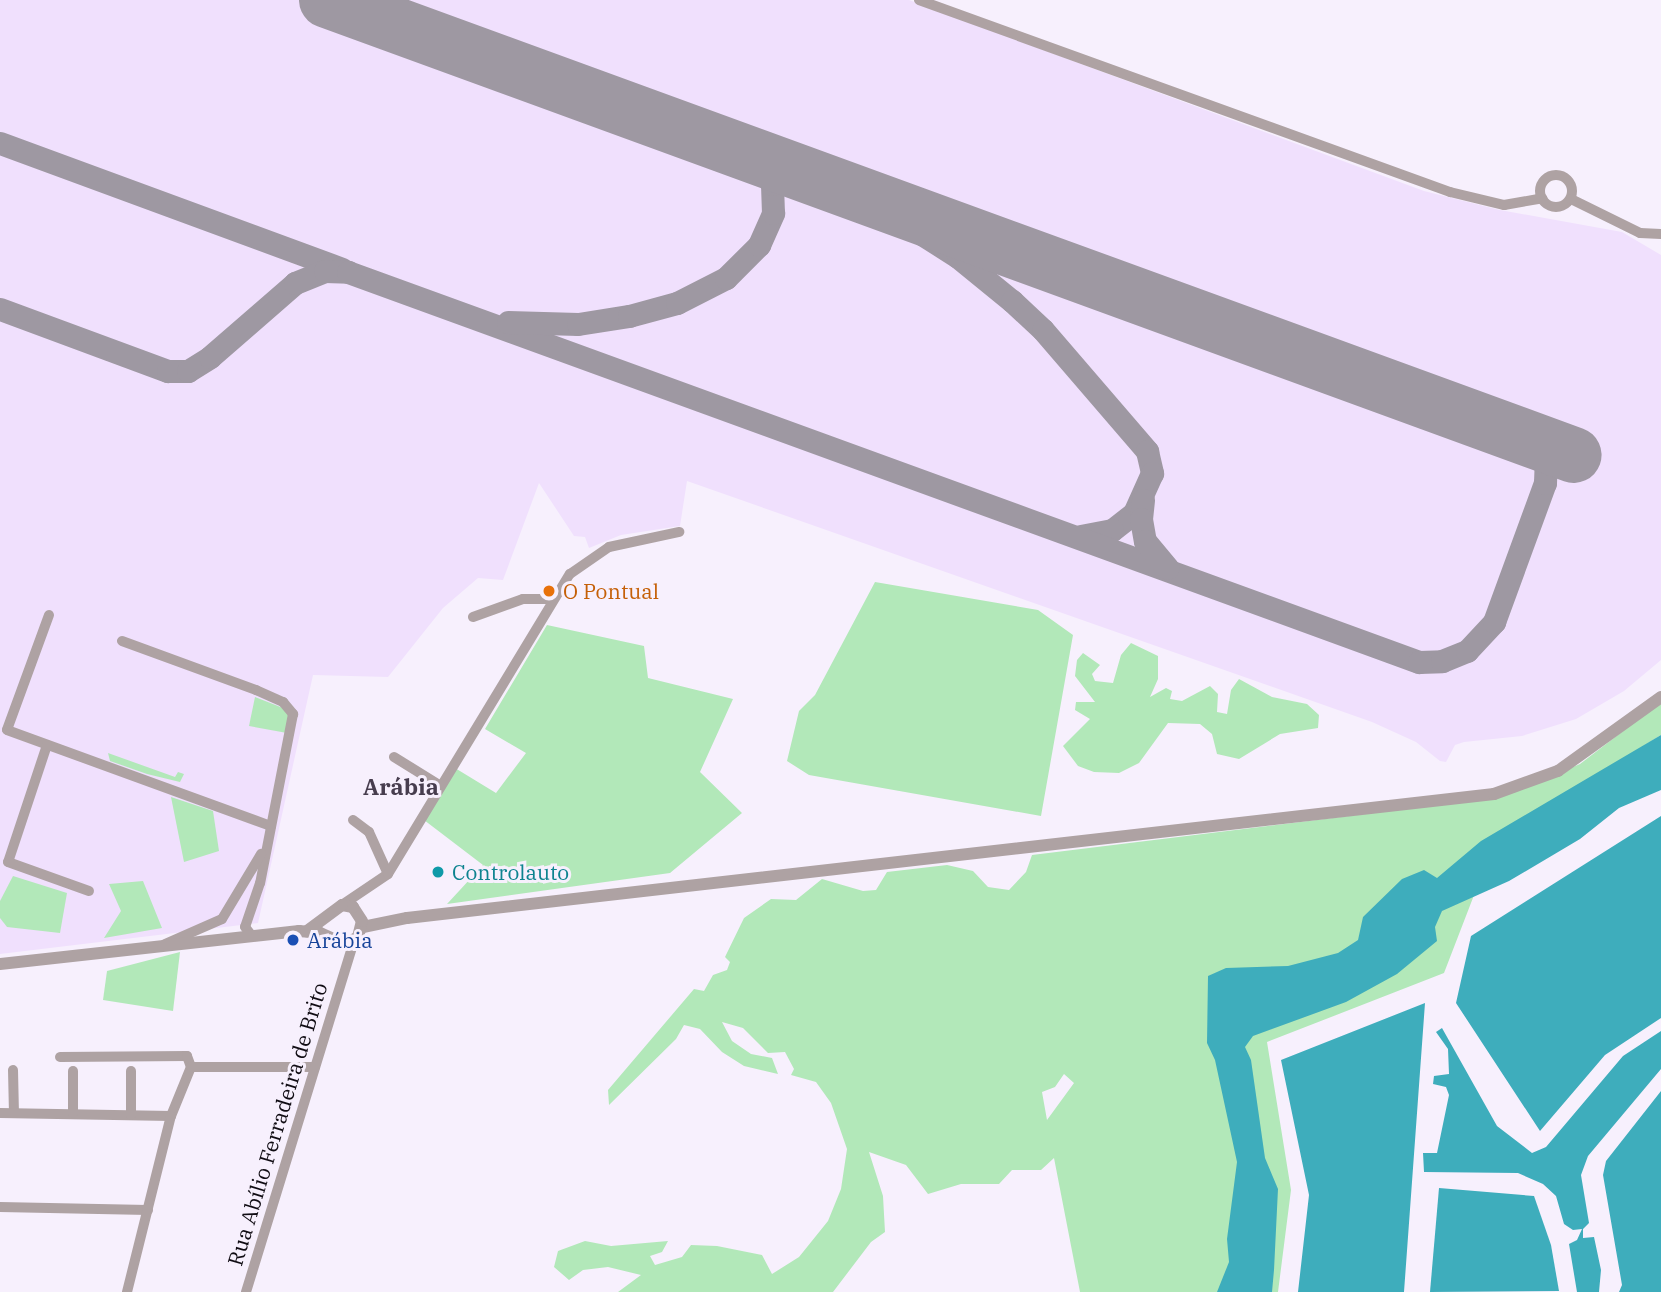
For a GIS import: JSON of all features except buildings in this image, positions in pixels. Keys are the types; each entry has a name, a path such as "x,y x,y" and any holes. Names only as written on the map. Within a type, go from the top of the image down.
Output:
{"street":[{"path":"919,0 1450,192 1504,205 1542,198 1554,207 1570,199"},
{"path":"1542,198 1545,181 1558,176 1571,184 1570,199"},
{"path":"1570,199 1640,233 1661,234"},
{"path":"307,931 388,874 553,599 580,564 609,547 679,532"},
{"path":"473,617 523,599 553,599"},
{"path":"49,615 4,728 271,825"},
{"path":"122,641 256,690 290,708 293,732 260,883 245,928 252,936"},
{"path":"342,905 360,918 407,918 1494,794 1558,771 1661,697"},
{"path":"47,744 8,862 89,891"},
{"path":"394,757 441,786"},
{"path":"353,820 369,832 388,874"},
{"path":"162,946 228,914 250,880 268,838"},
{"path":"0,964 307,931 333,941 354,941 367,891"},
{"path":"325,917 324,931 333,941"},
{"name":"Rua Abílio Ferradeira de Brito","path":"333,941 344,967"},
{"name":"Rua Abílio Ferradeira de Brito","path":"246,1292 354,941"},
{"path":"60,1057 187,1056 191,1068 171,1116 127,1292"},
{"path":"191,1068 315,1068"},
{"path":"13,1070 14,1113"},
{"path":"73,1071 73,1113"},
{"path":"131,1071 131,1115"},
{"path":"0,1113 171,1116"},
{"path":"0,1206 148,1210"}],"shaded area":[{"path":"0,0 909,0 1424,191 1500,210 1622,232 1661,255 1661,660 1624,691 1576,719 1522,736 1464,742 1455,745 1446,762 1440,761 1416,742 1372,722 687,481 680,526 621,535 589,548 585,537 574,536 539,483 503,580 478,578 443,608 388,677 313,675 258,923 0,954"}],"green space":[{"path":"875,582 1038,610 1073,635 1041,816 809,775 787,761 799,711 815,695"},
{"path":"547,625 644,646 648,678 733,699 700,772 742,813 670,873 447,904 483,865 424,820 455,768 496,793 526,753 485,729"},
{"path":"1131,643 1158,656 1158,679 1150,697 1166,688 1172,691 1170,699 1182,701 1210,686 1218,694 1217,712 1227,714 1231,690 1239,679 1272,697 1307,704 1319,715 1318,728 1280,734 1239,759 1217,754 1212,734 1200,724 1168,723 1139,763 1119,773 1094,772 1078,766 1063,746 1090,719 1075,710 1076,702 1095,702 1075,676 1077,660 1083,653 1100,665 1092,674 1095,681 1113,683 1121,655"},
{"path":"255,697 283,708 289,716 287,733 249,726"},
{"path":"1661,702 1661,735 1555,801 1476,890 1444,973 1267,1042 1291,1190 1278,1292 1080,1292 1054,1158 1041,1170 1012,1170 999,1184 961,1184 928,1194 906,1165 869,1152 883,1196 885,1232 871,1242 833,1292 618,1292 641,1275 608,1267 583,1270 569,1280 554,1267 558,1251 585,1241 611,1246 668,1241 662,1252 650,1256 655,1265 682,1257 691,1245 717,1246 762,1255 772,1274 799,1257 828,1221 841,1189 847,1149 831,1103 816,1082 791,1075 794,1069 785,1052 768,1053 743,1028 722,1022 732,1041 751,1054 772,1058 778,1074 744,1066 722,1052 700,1029 684,1025 676,1039 609,1105 608,1090 694,989 704,991 713,975 727,970 730,962 725,957 744,918 771,899 796,900 822,879 863,891 876,890 887,872 947,865 973,871 988,887 1009,890 1026,872 1032,855 1502,797 1580,764","holes":["1064,1074 1074,1083 1047,1120 1042,1092 1055,1087"]},
{"path":"108,753 175,777 178,772 184,774 180,782 147,774 110,761"},
{"path":"171,797 213,811 219,851 184,862"},
{"path":"13,876 67,893 60,933 7,927 0,918 0,901"},
{"path":"143,881 162,928 104,938 121,911 109,884"},
{"path":"180,952 173,1011 103,1000 107,971"}],"water":[{"path":"1661,735 1661,790 1619,808 1580,839 1509,881 1442,911 1435,927 1437,941 1397,974 1346,1002 1253,1036 1245,1047 1251,1060 1265,1158 1278,1189 1272,1292 1217,1292 1229,1262 1227,1239 1237,1162 1215,1060 1207,1043 1208,976 1226,968 1288,966 1338,953 1358,940 1363,917 1402,879 1424,870 1437,878 1481,841"},
{"path":"1661,816 1661,1018 1605,1055 1540,1131 1456,1003 1471,936"},
{"path":"1425,1003 1404,1292 1298,1292 1309,1195 1281,1060"},
{"path":"1442,1028 1497,1126 1532,1153 1546,1147 1623,1056 1661,1031 1661,1069 1588,1156 1581,1175 1589,1223 1583,1229 1583,1238 1594,1237 1601,1270 1599,1292 1577,1292 1569,1244 1577,1240 1582,1229 1573,1230 1564,1224 1556,1196 1543,1184 1518,1173 1424,1172 1423,1153 1437,1153 1449,1095 1446,1087 1433,1084 1434,1076 1449,1074 1448,1049 1436,1032"},
{"path":"1661,1091 1661,1292 1619,1292 1622,1285 1603,1175 1606,1161"},
{"path":"1439,1188 1534,1196 1551,1245 1559,1291 1430,1292"}],"taxiway":[{"path":"0,143 342,269"},
{"path":"508,322 578,324 629,316 677,303 726,278 759,245 773,213 772,184 766,171 744,152"},
{"path":"865,198 958,257 1012,301 1043,330 1147,451 1152,473 1134,513 1112,530 1081,536"},
{"path":"0,309 168,371 188,371 210,357 295,283 325,271 348,272 1419,662 1442,661 1467,651 1494,622 1545,483 1546,459 1528,438"},
{"path":"1143,500 1141,519 1145,541 1168,568"}],"runway":[{"path":"327,0 1574,455"}],"place":[{"name":"O Pontual","path":"549,591"},
{"name":"Controlauto","path":"438,872"},
{"name":"Arábia","path":"293,940"}],"district":[{"name":"Arábia","path":"401,786"}]}
